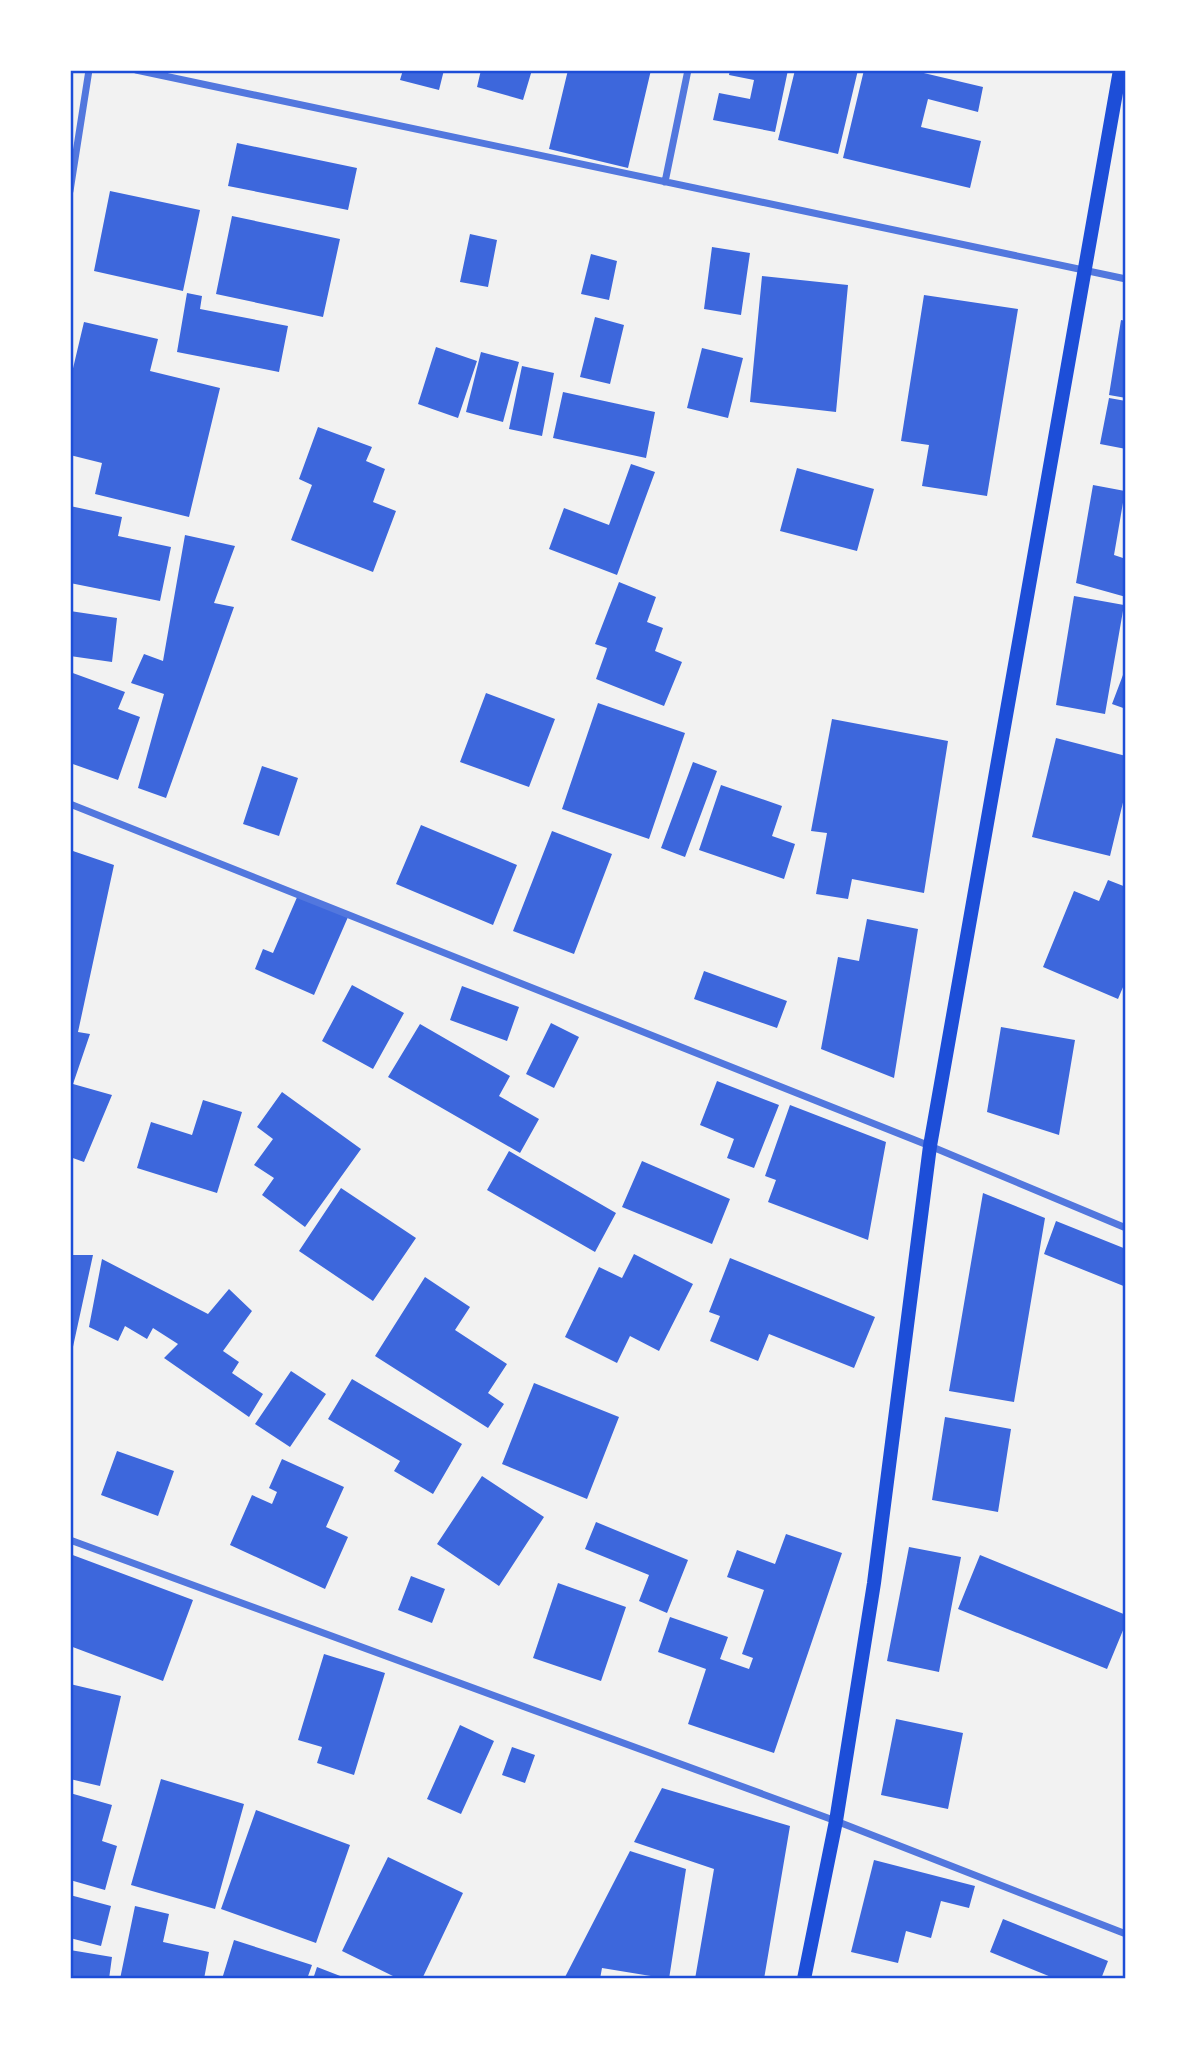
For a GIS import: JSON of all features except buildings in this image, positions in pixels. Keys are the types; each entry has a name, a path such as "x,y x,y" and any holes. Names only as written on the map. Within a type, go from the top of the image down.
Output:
{"main road":[{"path":"804,1979 835,1821 874,1583 930,1146 1120,70"}],"street":[{"path":"70,191 89,70"},
{"path":"136,70 1126,279"},
{"path":"665,182 688,70"},
{"path":"70,804 930,1146 1126,1228"},
{"path":"70,1540 835,1821 1126,1934"}]}
